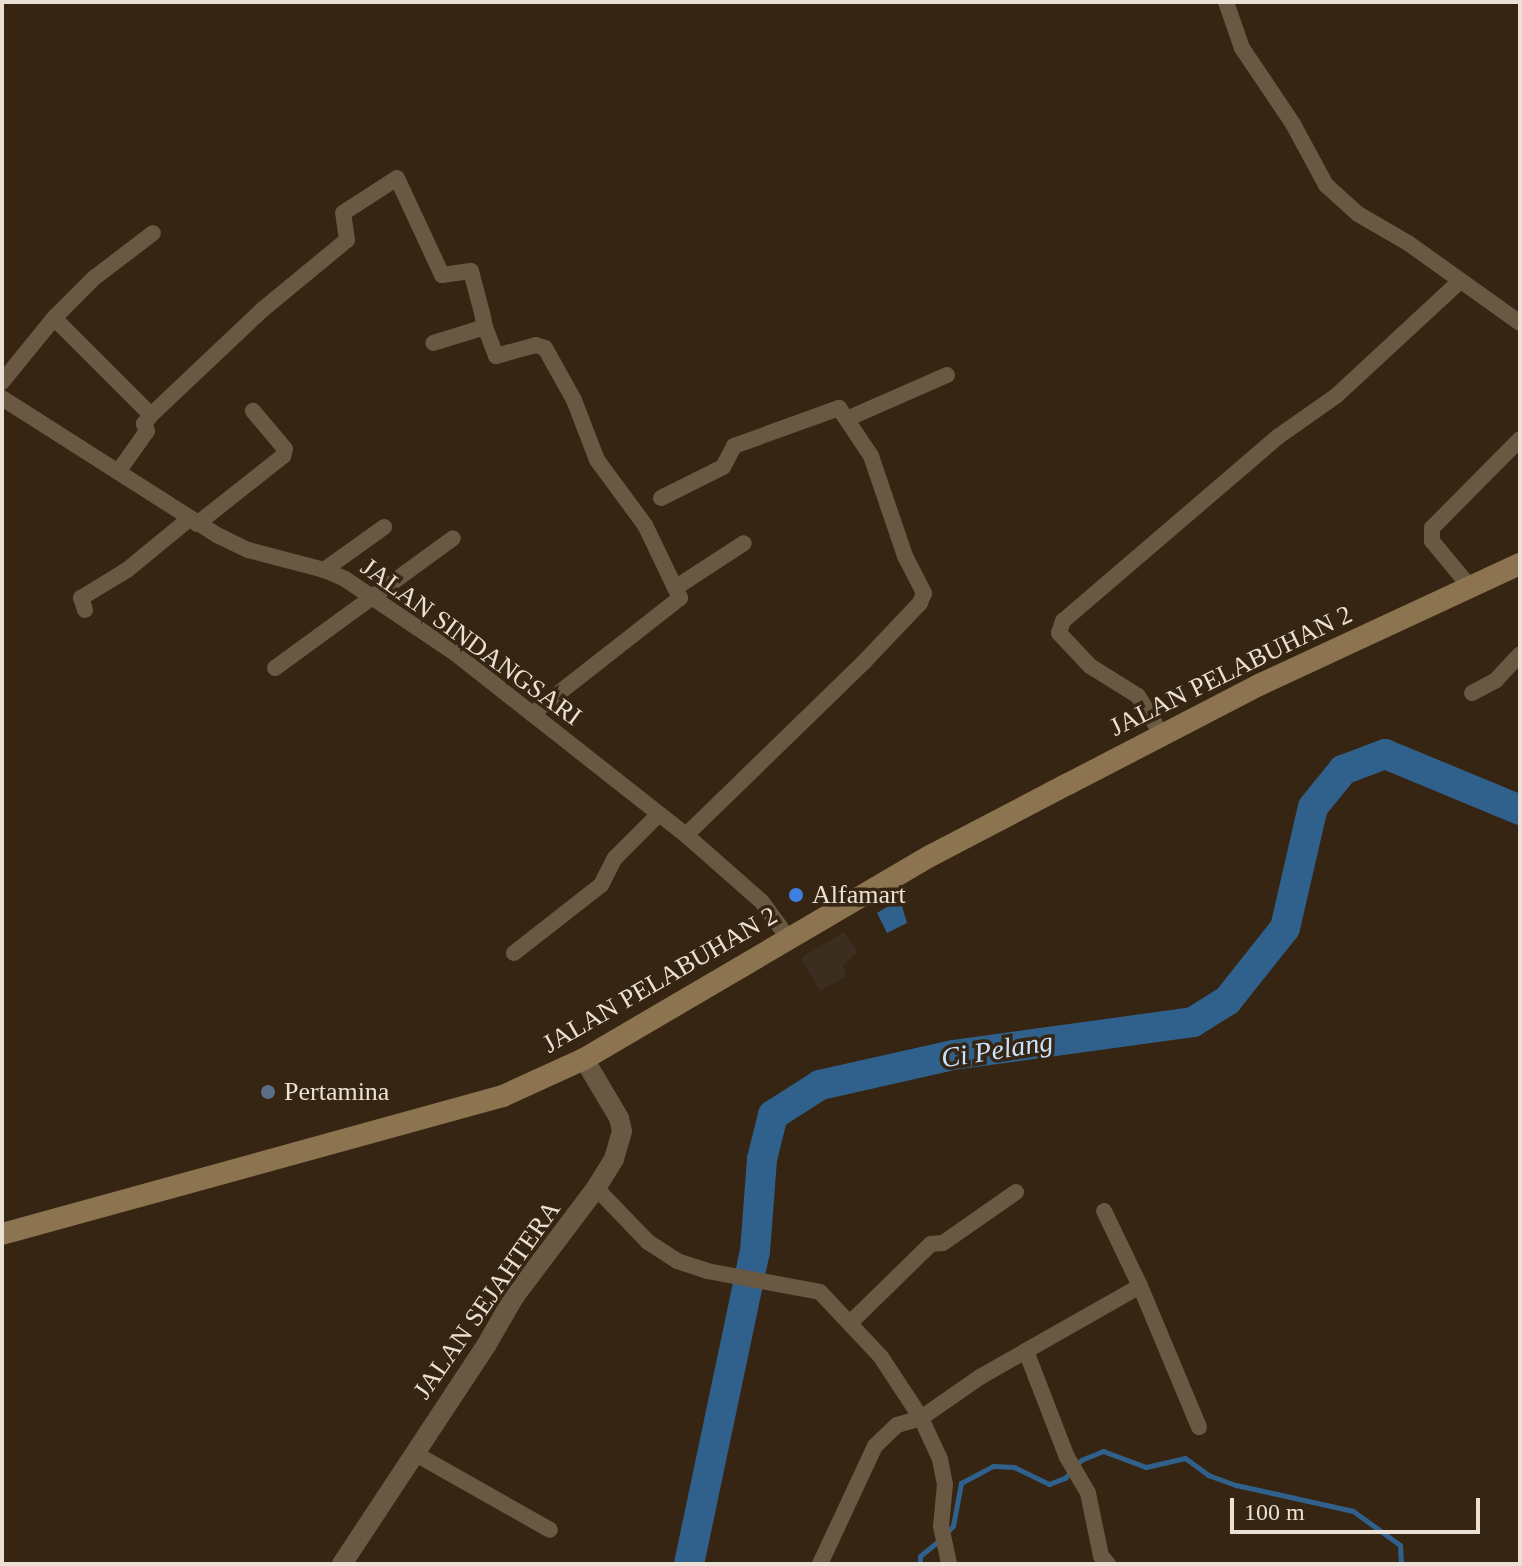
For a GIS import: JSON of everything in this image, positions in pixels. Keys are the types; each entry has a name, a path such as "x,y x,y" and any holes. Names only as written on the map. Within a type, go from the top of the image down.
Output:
{"main road":[{"name":"JALAN PELABUHAN 2","path":"2,1234 331,1141 479,1104 584,1059 932,855 1162,735 1520,564"}],"street":[{"path":"1226,2 1242,48 1293,124 1326,185 1358,214 1408,243 1520,323"},
{"path":"118,472 147,431 144,424 151,415 262,310 336,252 347,240 343,213 397,178 442,275 471,271 496,356 536,345 545,348 574,400 597,460 645,525 675,588 678,600 532,714"},
{"path":"2,382 54,318 94,278 153,233"},
{"path":"1162,735 1138,696 1090,666 1059,633 1063,621 1279,436 1336,396 1460,281"},
{"path":"54,318 151,415"},
{"path":"433,343 485,327"},
{"path":"849,418 947,375"},
{"name":"JALAN SINDANGSARI","path":"2,398 193,522 248,550 324,570 373,598 456,654 686,835 762,902 789,939"},
{"path":"661,498 723,467 734,446 837,408 849,418 871,456 905,556 920,581 923,599 865,661 686,835"},
{"path":"85,610 81,598 127,570 283,456 285,449 253,411"},
{"path":"1470,587 1432,541 1432,528 1520,439"},
{"path":"324,570 384,527"},
{"path":"275,668 453,538"},
{"path":"675,588 744,543"},
{"path":"1472,693 1496,680 1520,654"},
{"path":"514,953 601,885 615,858 659,814"},
{"name":"JALAN SEJAHTERA","path":"342,1564 487,1344 514,1297 596,1188 614,1159 622,1131 619,1118 584,1059"},
{"path":"596,1188 648,1242 677,1261 707,1271 820,1292 850,1323 881,1357 921,1418 940,1459 945,1484 941,1526 949,1564"},
{"path":"850,1323 931,1244 943,1243 1016,1192"},
{"path":"1104,1211 1140,1286 1199,1427"},
{"path":"820,1564 875,1446 897,1425 921,1418 980,1377 1140,1286"},
{"path":"1026,1351 1067,1457 1088,1493 1101,1556 1108,1564"},
{"path":"414,1453 550,1530"}],"shaded area":[{"path":"844,932 858,952 843,965 846,977 820,991 801,958"}],"water":[{"path":"900,899 907,923 887,933 877,913"}],"waterway":[{"name":"Ci Pelang","path":"689,1564 755,1252 762,1159 773,1115 820,1085 953,1055 1193,1022 1227,1001 1285,928 1313,807 1343,770 1385,754 1520,810"},
{"path":"948,1531 953,1526 961,1483 993,1466 1014,1467 1049,1484 1065,1478 1081,1460 1103,1451 1146,1467 1185,1458 1208,1475 1236,1485 1353,1511 1400,1545 1401,1564"},
{"path":"920,1564 920,1556 941,1539"}],"place":[{"name":"Alfamart","path":"796,895"},
{"name":"Pertamina","path":"268,1092"}]}
